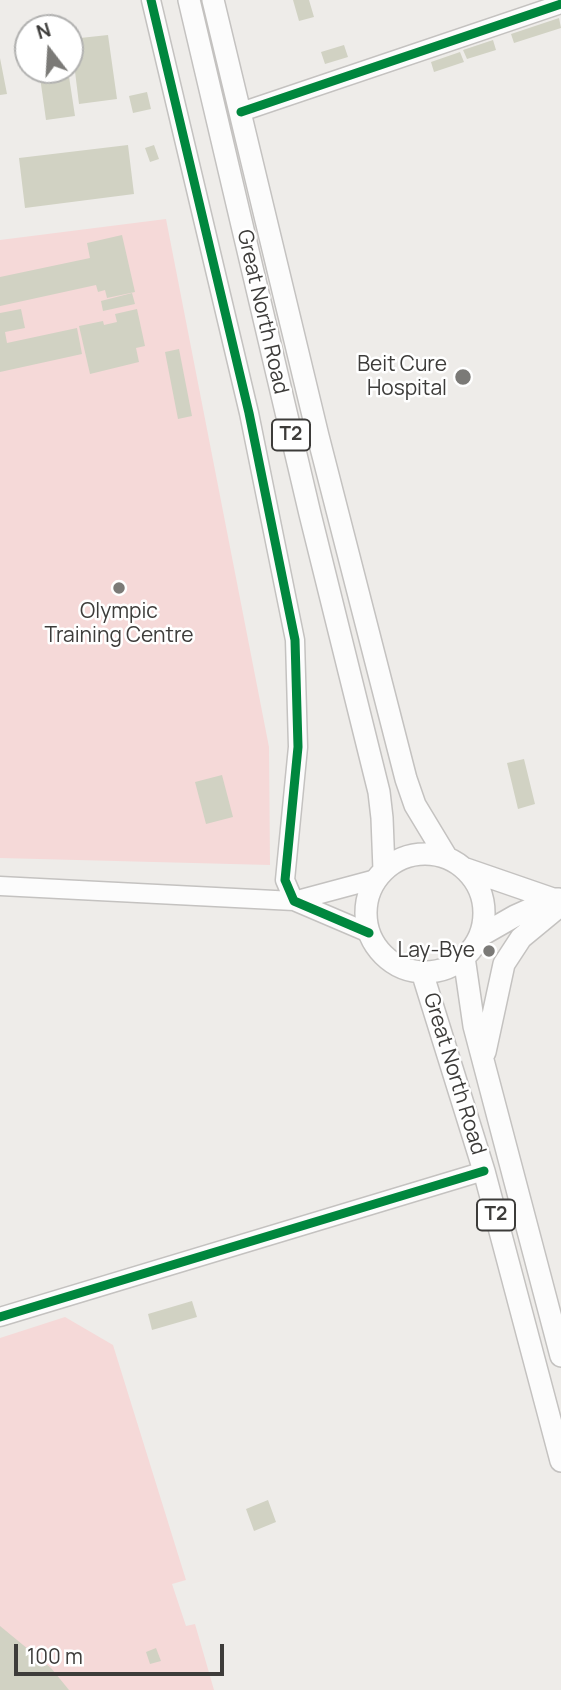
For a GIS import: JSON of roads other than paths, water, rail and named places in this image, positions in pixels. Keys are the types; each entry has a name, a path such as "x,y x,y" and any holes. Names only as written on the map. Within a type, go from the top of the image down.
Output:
{"main road":[{"name":"Great North Road","path":"189,0 310,514 379,792 383,818 380,875"},
{"name":"Great North Road","path":"213,0 318,436 406,779 415,805 447,858"},
{"name":"T2","path":"369,933 366,923 367,900 380,875 402,858 436,854 466,869"},
{"path":"466,869 558,901"},
{"path":"369,933 381,953 390,960 400,966 422,972 444,969 464,957 480,936 484,923 484,905 479,887 466,869"},
{"path":"480,936 514,916 558,901"},
{"path":"483,1061 504,964 521,938 558,901"},
{"name":"Great North Road","path":"464,957 474,1026 561,1356"},
{"name":"Great North Road","path":"422,972 484,1171 561,1461"}],"street":[{"path":"150,0 248,413 295,640 298,747 285,880 294,901 369,933"},
{"path":"241,112 561,4"},
{"path":"0,886 294,901 380,875"},
{"path":"0,1317 484,1171"}],"place":[{"name":"Beit Cure Hospital","path":"463,377"},
{"name":"Olympic Training Centre","path":"119,588"},
{"name":"Lay-Bye","path":"489,951"}]}
